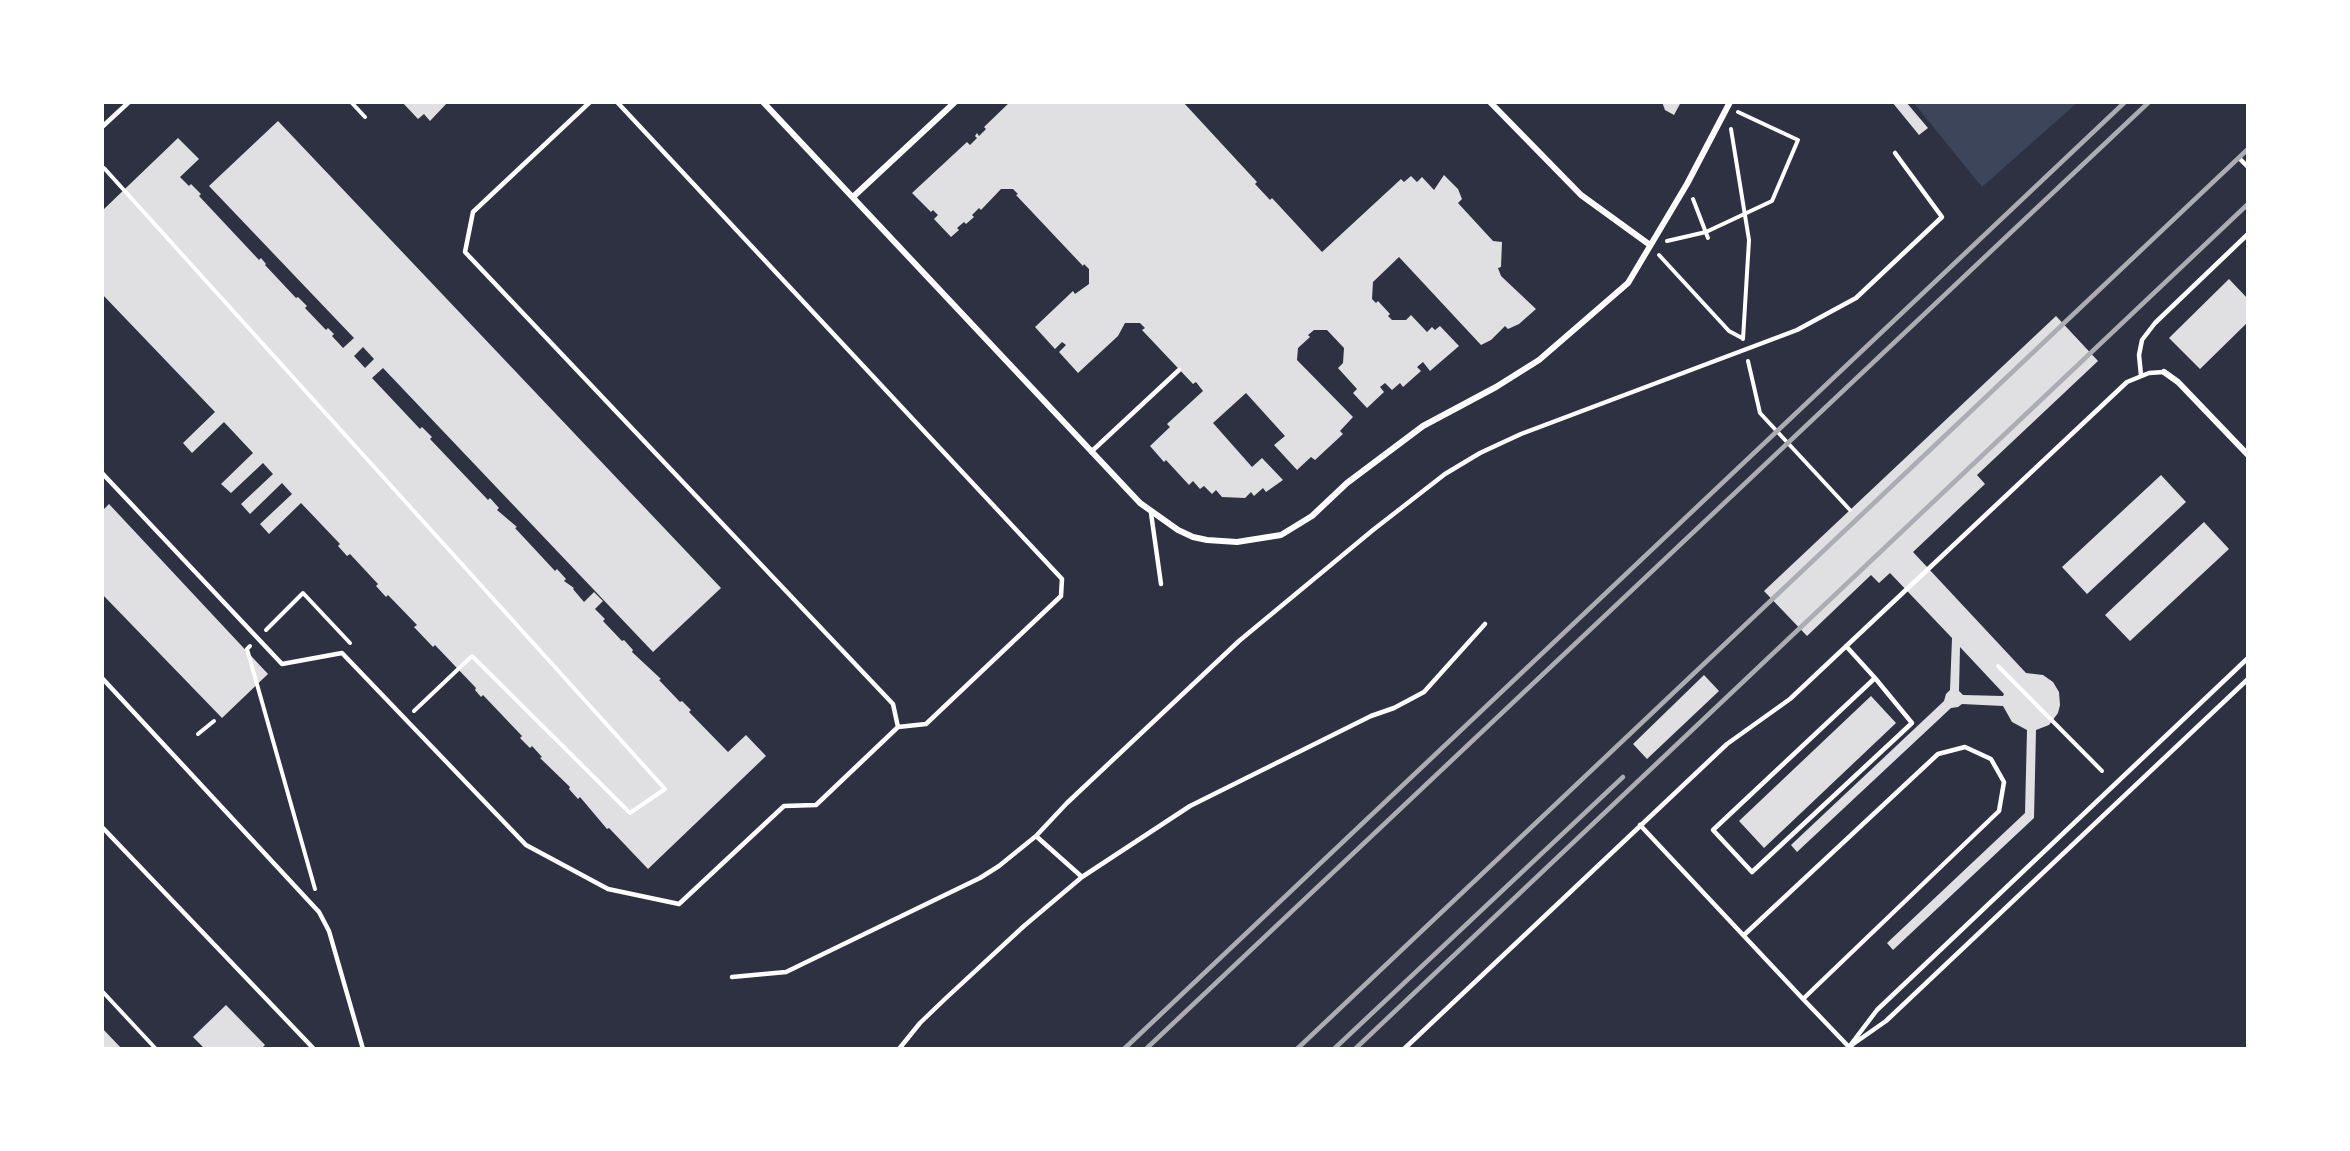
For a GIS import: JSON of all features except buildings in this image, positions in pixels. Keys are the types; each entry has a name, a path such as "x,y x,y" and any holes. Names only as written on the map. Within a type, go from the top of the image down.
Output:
{"street":[{"path":"763,102 1151,513 1178,530 1207,540 1237,542 1281,535 1312,516 1347,483 1423,426 1496,387 1539,360 1628,283 1687,184 1729,104"},
{"path":"853,197 955,102"},
{"path":"1490,102 1581,195 1650,245"},
{"path":"2164,372 2178,382 2248,455"}],"lane":[{"path":"102,127 129,102"},
{"path":"590,102 473,212 465,252 893,704 898,727"},
{"path":"102,472 282,664 342,653 525,845 608,889 679,904 784,806 816,805 898,727 926,724 1061,596 1062,579 616,102"},
{"path":"732,976 786,972 980,878 999,866 1036,836 1067,803 1239,641 1445,474 1480,453 1521,434 1797,330 1856,298 1942,217 1895,153"},
{"path":"2239,158 2248,167"},
{"path":"2141,375 2139,355 2142,340 2155,323 2248,234"},
{"path":"1091,452 1179,370"},
{"path":"1404,1049 1727,744 1782,706 2111,396 2127,382 2141,375 2164,372"},
{"path":"1151,513 1161,584"},
{"path":"899,1049 920,1023 945,999 1024,926 1082,877 1190,806 1424,692 1485,624"},
{"path":"1846,646 1875,678 1912,723 1752,872 1713,830 1875,678"},
{"path":"1850,1048 1877,1011 2248,658"},
{"path":"102,678 319,912 329,931 363,1049"},
{"path":"1850,1048 1886,1020 2248,679"},
{"path":"1744,935 1938,754 1965,747 1991,759 2004,782 1999,811 1803,999"},
{"path":"1640,825 1850,1048"},
{"path":"102,827 314,1049"},
{"path":"1036,836 1082,877"}],"path":[{"path":"351,102 365,117"},
{"path":"1729,104 1798,140 1772,201 1706,232 1650,245 1729,331 1742,338"},
{"path":"1729,104 1749,240 1742,338 1745,349"},
{"path":"104,168 665,789 630,813 472,656 413,712 405,703"},
{"path":"1687,184 1708,238"},
{"path":"1748,359 1760,413 1850,510"},
{"path":"263,633 303,593 350,644"},
{"path":"255,641 248,649 318,900"},
{"path":"1998,666 2102,771"},
{"path":"198,734 214,721"},
{"path":"102,991 156,1049"}],"shaded area":[{"path":"1913,102 2078,102 1982,187"}],"railway":[{"path":"1124,1049 2125,102"},
{"path":"1146,1049 2149,102"},
{"path":"1297,1049 2248,149"},
{"path":"1355,1049 2248,204"},
{"path":"1334,1049 1623,777"}]}
